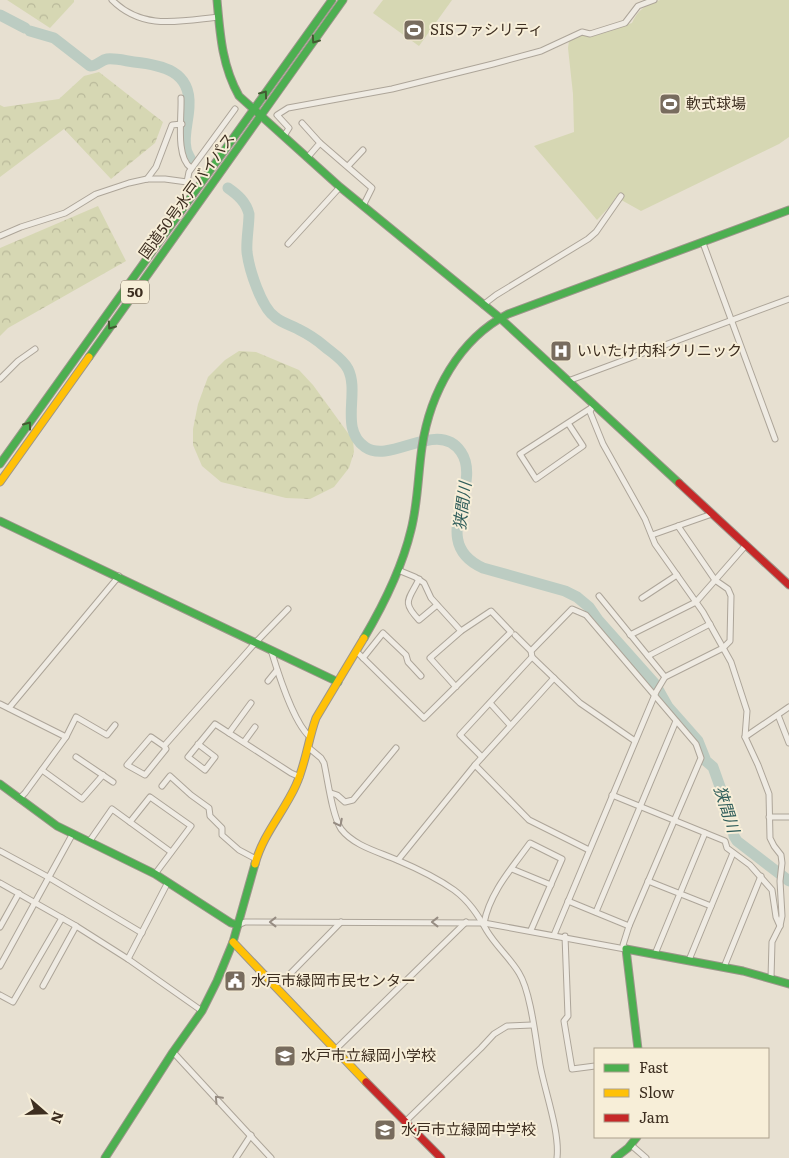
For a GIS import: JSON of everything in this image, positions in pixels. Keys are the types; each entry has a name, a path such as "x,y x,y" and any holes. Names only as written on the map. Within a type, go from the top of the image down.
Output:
{"main road":[{"path":"218,0 222,55 228,76 240,96 340,188 500,318 592,406 789,585"},
{"name":"国道50号水戸バイパス","path":"0,464 332,0"},
{"name":"国道50号水戸バイパス","path":"0,482 343,0"},
{"path":"105,1158 173,1052 202,1011 217,981 232,942 256,859 265,836 290,797 300,777 316,718 384,603 407,547 414,519 426,424 436,395 458,358 476,335 500,318 789,210"},
{"path":"0,521 119,576 338,682"},
{"path":"0,784 72,835 136,863 231,923 238,925"},
{"path":"232,942 441,1158"},
{"path":"638,1048 626,949 724,967 789,984"},
{"path":"615,1158 636,1138"}],"street":[{"path":"112,0 129,14 160,22 219,17"},
{"path":"284,136 290,128 277,115 288,108 392,89 541,50 582,32 590,34 625,23 638,6 654,0"},
{"path":"181,98 181,146 191,168"},
{"path":"187,182 191,168 235,109"},
{"path":"302,123 320,142 372,188 363,206"},
{"path":"147,180 156,167 172,125 182,124"},
{"path":"307,158 320,142"},
{"path":"348,166 363,150"},
{"path":"0,236 28,224 65,213 96,194 129,183 165,179 187,182 196,190"},
{"path":"288,244 340,188"},
{"path":"483,305 496,295 588,239 596,232 621,196"},
{"path":"702,242 775,439"},
{"path":"568,381 789,299"},
{"path":"0,379 18,361 35,349"},
{"path":"568,423 583,446 536,479 520,454 592,406"},
{"path":"592,406 590,412 603,444 645,519 655,544 696,602 731,662 747,711 745,737 769,794 770,838 781,855 782,916 780,926 772,942 771,978"},
{"path":"652,535 712,514"},
{"path":"554,934 663,679 723,648 730,642 731,596 728,589 715,580 678,526"},
{"path":"630,634 696,602 746,545"},
{"path":"398,570 424,582 431,598 461,631"},
{"path":"642,598 677,575"},
{"path":"9,708 119,576"},
{"path":"419,579 407,603 408,609 419,620 437,605"},
{"path":"598,596 648,656 663,679"},
{"path":"164,746 256,642 288,609"},
{"path":"482,757 460,735 572,609 586,615 696,744 701,758 629,926 622,945 626,949"},
{"path":"356,652 424,718 511,632 491,612 461,631 430,658 456,686"},
{"path":"648,656 710,624"},
{"path":"362,658 383,633 406,655 408,662 421,676"},
{"path":"515,635 554,678 580,703 635,741"},
{"path":"271,649 277,670 295,715 304,731 310,737"},
{"path":"268,681 277,670"},
{"path":"398,860 475,765 554,678"},
{"path":"230,733 251,703"},
{"path":"490,703 510,725"},
{"path":"0,705 66,737"},
{"path":"745,737 789,707"},
{"path":"778,715 789,743"},
{"path":"19,799 66,737 76,717 107,735 115,725"},
{"path":"596,912 676,721"},
{"path":"198,744 215,758 206,770 188,757 198,744 215,724 300,777"},
{"path":"244,742 255,727"},
{"path":"151,736 164,746 166,750 145,775 127,765 151,736"},
{"path":"309,748 324,763 335,814 342,830 362,845 398,860 454,890 467,902 484,923 523,981 557,1141 558,1158"},
{"path":"331,793 346,802 353,800 396,748"},
{"path":"76,757 113,782"},
{"path":"475,765 529,820 589,850"},
{"path":"42,770 82,799 103,775"},
{"path":"162,786 170,776 209,808 210,816 222,828 222,835 239,850 256,859"},
{"path":"612,795 725,841 727,848 750,865 772,890 776,917 780,926"},
{"path":"130,822 150,797 191,826 155,874"},
{"path":"89,842 112,809 171,852"},
{"path":"769,817 789,817"},
{"path":"655,954 705,834"},
{"path":"0,966 72,835"},
{"path":"484,923 498,886 530,843 562,859 531,930"},
{"path":"0,851 142,933"},
{"path":"689,960 733,853"},
{"path":"512,869 551,885"},
{"path":"724,967 761,876"},
{"path":"648,881 711,906"},
{"path":"128,959 168,882"},
{"path":"0,883 76,926 128,959 202,1011"},
{"path":"0,927 19,893"},
{"path":"568,901 629,926"},
{"path":"0,994 14,1002 62,918"},
{"path":"238,925 246,922 484,923 565,936 626,949"},
{"path":"287,977 341,922"},
{"path":"335,1050 466,922"},
{"path":"43,986 76,926"},
{"path":"565,936 568,1016 564,1022 572,1069 594,1066"},
{"path":"406,1121 494,1034 506,1026 532,1025"},
{"path":"173,1052 271,1158"},
{"path":"236,1158 251,1135"},
{"path":"631,1145 646,1158"}],"green space":[{"path":"7,0 74,0 74,2 50,28"},
{"name":"SISファシリティ","path":"383,0 452,0 419,46 373,13"},
{"path":"660,0 789,0 789,137 779,144 641,211 616,197 597,220 534,146 574,132 569,41 581,35 592,36 632,23 643,8"},
{"path":"99,72 163,122 155,143 111,179 64,129 0,177 0,105 4,107 59,99 84,76"},
{"path":"98,206 126,261 8,328 0,336 0,248"},
{"path":"239,351 256,352 299,370 313,385 353,440 354,452 349,468 334,487 310,499 286,498 221,482 202,466 193,445 193,429 198,404 208,377 225,360"}],"waterway":[{"name":"狭間川","path":"0,15 25,28"},
{"name":"狭間川","path":"30,31 54,38 90,66 107,59 117,59 155,65 180,77 188,94 189,111 185,143 192,162"},
{"name":"狭間川","path":"228,188 241,199 249,214 248,259 256,287 265,305 278,319 318,341 346,365 352,389 351,421 357,439 365,447 376,451 388,451 427,440 440,439 451,443 461,452 466,466 466,481 457,529 459,544 467,557 483,568 565,591 577,597 589,607 598,620 655,684 668,707 698,741 706,761 713,767 737,841 789,881"}],"traffic: fast":[{"path":"217,0 225,61 239,96 340,187 500,318 679,483"},
{"path":"0,464 332,0"},
{"path":"89,357 343,0"},
{"path":"364,638 392,586 403,558 411,530 422,447 432,407 450,370 461,353 475,338 508,314 789,210"},
{"path":"0,521 338,682"},
{"path":"0,784 57,826 155,874 231,923 238,925"},
{"path":"105,1158 173,1052 202,1011 233,942 255,864"},
{"path":"638,1048 626,949 743,971 789,984"},
{"path":"615,1158 628,1148 636,1138"}],"traffic: slow":[{"path":"0,482 89,357"},
{"path":"255,864 268,833 296,785 316,718 364,638"},
{"path":"233,942 366,1082"}],"traffic: jam":[{"path":"679,483 789,585"},
{"path":"366,1082 441,1158"}],"place":[{"name":"SISファシリティ","path":"414,30"},
{"name":"軟式球場","path":"670,104"},
{"name":"いいたけ内科クリニック","path":"561,351"},
{"name":"水戸市緑岡市民センター","path":"235,981"},
{"name":"水戸市立緑岡小学校","path":"285,1056"},
{"name":"水戸市立緑岡中学校","path":"385,1130"}]}
